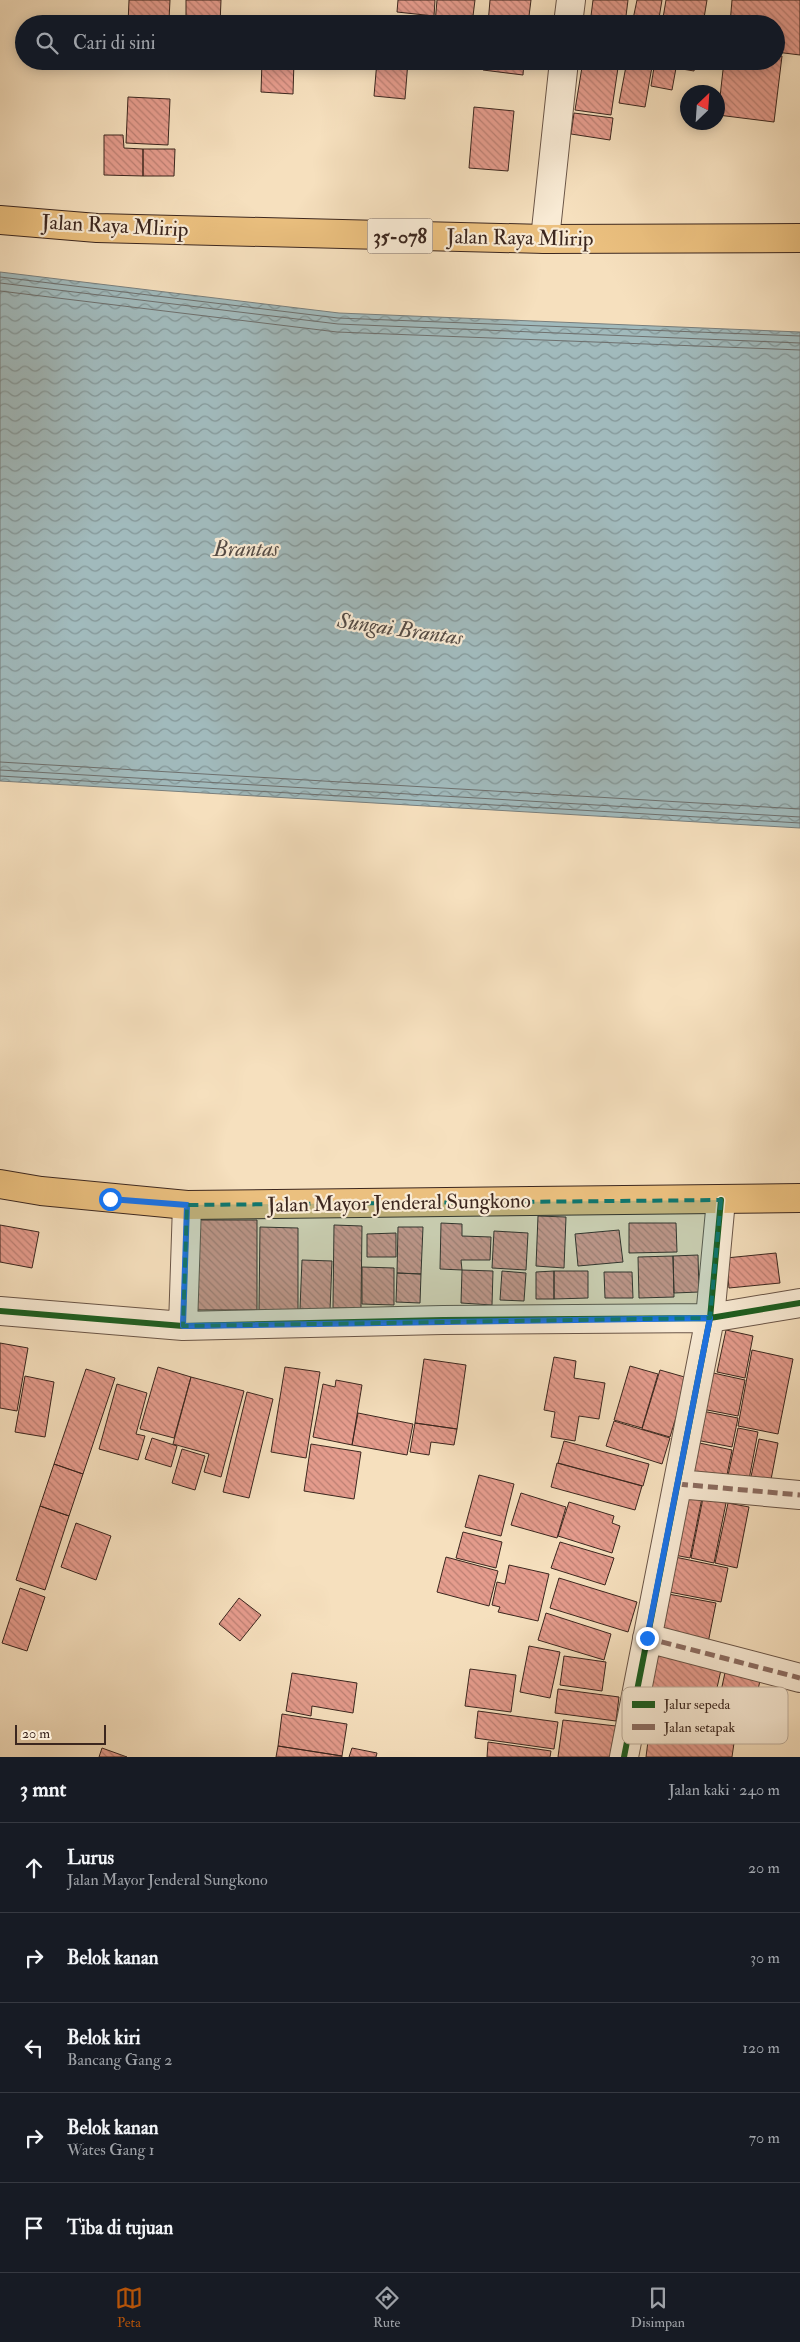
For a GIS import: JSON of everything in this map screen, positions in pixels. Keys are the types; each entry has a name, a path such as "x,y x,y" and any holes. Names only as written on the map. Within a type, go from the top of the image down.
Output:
{"main road":[{"name":"Jalan Raya Mlirip","path":"0,220 97,228 545,239 800,238"},
{"name":"Jalan Mayor Jenderal Sungkono","path":"0,1184 41,1191 187,1205 800,1198"}],"street":[{"path":"569,15 571,0"},
{"path":"545,239 563,70"},
{"path":"638,1687 710,1318 721,1200"},
{"path":"183,1326 187,1205"},
{"path":"0,1311 183,1326 710,1318 800,1303"},
{"path":"678,1484 800,1495"},
{"path":"647,1638 800,1678"},
{"path":"624,1757 627,1744"}],"highlighted area":[{"path":"721,1200 710,1318 183,1326 187,1205"}],"water":[{"name":"Brantas","path":"0,272 339,313 800,332 800,828 0,781"}],"building":[{"path":"129,0 170,0 169,15 128,15"},
{"path":"186,0 221,0 220,15 186,15"},
{"path":"398,0 435,0 434,15 397,12"},
{"path":"437,0 475,0 473,15 436,15"},
{"path":"490,0 531,0 529,15 489,15"},
{"path":"593,0 628,0 626,15 591,15"},
{"path":"637,0 662,0 660,15 634,15"},
{"path":"666,0 707,0 704,15 664,15"},
{"path":"732,0 800,0 800,55 785,53 785,15 731,15"},
{"path":"262,70 294,70 293,94 261,92"},
{"path":"376,70 407,70 405,99 374,96"},
{"path":"483,70 523,70 523,75"},
{"path":"582,70 618,70 611,115 575,110"},
{"path":"625,70 651,70 645,107 619,103"},
{"path":"654,70 676,70 672,90 651,86"},
{"path":"723,70 780,70 774,122 725,116 725,85 721,85"},
{"path":"128,97 170,99 168,145 126,143"},
{"path":"474,107 514,111 508,171 469,168"},
{"path":"574,113 613,118 610,140 571,134"},
{"path":"104,135 123,135 124,148 143,149 143,176 104,175"},
{"path":"143,149 175,149 174,176 143,176"},
{"path":"538,1216 566,1217 564,1268 536,1266"},
{"path":"193,1220 257,1220 257,1310 193,1310"},
{"path":"441,1223 462,1224 462,1236 491,1237 490,1260 461,1260 462,1270 440,1269"},
{"path":"629,1223 676,1223 677,1252 629,1253"},
{"path":"0,1225 39,1232 32,1268 0,1262"},
{"path":"334,1225 362,1226 361,1308 333,1308"},
{"path":"260,1227 298,1228 298,1310 259,1310"},
{"path":"398,1227 423,1227 421,1274 397,1273"},
{"path":"619,1230 623,1262 578,1266 575,1234"},
{"path":"494,1231 528,1233 526,1270 492,1268"},
{"path":"396,1233 396,1257 367,1257 367,1234"},
{"path":"776,1253 780,1283 729,1288 726,1258"},
{"path":"698,1255 699,1292 674,1293 673,1256"},
{"path":"673,1256 674,1297 639,1298 638,1257"},
{"path":"302,1260 332,1261 330,1311 300,1309"},
{"path":"362,1267 394,1268 394,1305 362,1304"},
{"path":"462,1270 493,1271 492,1305 461,1303"},
{"path":"502,1271 526,1273 524,1301 500,1300"},
{"path":"554,1271 554,1299 536,1299 536,1272"},
{"path":"554,1271 588,1271 588,1298 554,1299"},
{"path":"604,1272 632,1272 633,1298 605,1298"},
{"path":"397,1273 421,1274 420,1303 396,1302"},
{"path":"726,1330 753,1336 745,1378 717,1372"},
{"path":"0,1343 28,1348 17,1411 0,1408"},
{"path":"752,1350 793,1359 778,1434 738,1426"},
{"path":"554,1357 576,1361 574,1378 605,1383 599,1419 579,1416 575,1441 551,1437 555,1412 544,1410"},
{"path":"424,1359 466,1365 457,1429 415,1423"},
{"path":"630,1366 658,1374 642,1428 614,1420"},
{"path":"158,1367 191,1377 174,1438 140,1429"},
{"path":"285,1367 320,1372 306,1458 271,1452"},
{"path":"86,1369 115,1378 83,1474 54,1464"},
{"path":"660,1370 688,1378 670,1437 642,1429"},
{"path":"704,1371 745,1380 738,1416 697,1408"},
{"path":"25,1376 54,1382 45,1437 15,1432"},
{"path":"191,1377 244,1391 221,1477 204,1472 209,1454 173,1444"},
{"path":"336,1380 362,1385 352,1445 313,1437 323,1384 335,1387"},
{"path":"117,1384 147,1393 136,1434 145,1436 138,1460 99,1449"},
{"path":"247,1392 273,1399 249,1498 223,1492"},
{"path":"697,1410 738,1418 732,1447 691,1439"},
{"path":"358,1413 413,1424 407,1455 352,1445"},
{"path":"614,1421 670,1438 662,1464 606,1446"},
{"path":"415,1423 457,1429 454,1445 431,1442 429,1455 410,1452"},
{"path":"738,1428 758,1432 747,1490 726,1485"},
{"path":"152,1438 177,1446 171,1467 145,1459"},
{"path":"759,1439 778,1443 769,1490 749,1486"},
{"path":"564,1441 649,1464 643,1486 558,1463"},
{"path":"690,1441 732,1450 725,1485 683,1477"},
{"path":"311,1444 361,1452 354,1499 304,1491"},
{"path":"182,1449 205,1456 195,1490 172,1483"},
{"path":"557,1463 642,1486 635,1510 551,1487"},
{"path":"54,1464 83,1474 69,1516 40,1506"},
{"path":"479,1475 514,1484 501,1536 465,1527"},
{"path":"521,1493 566,1507 557,1538 511,1525"},
{"path":"681,1493 702,1498 690,1558 669,1554"},
{"path":"703,1498 726,1503 714,1563 691,1558"},
{"path":"569,1502 614,1516 612,1523 620,1526 612,1553 558,1536"},
{"path":"728,1503 749,1507 737,1568 715,1563"},
{"path":"40,1506 69,1516 45,1590 16,1580"},
{"path":"76,1523 111,1536 96,1580 61,1567"},
{"path":"463,1532 502,1542 496,1568 456,1558"},
{"path":"560,1542 614,1558 605,1585 551,1568"},
{"path":"670,1556 728,1568 721,1602 664,1591"},
{"path":"446,1557 498,1571 489,1606 437,1592"},
{"path":"509,1565 549,1574 538,1621 498,1612 500,1607 492,1605 497,1582 505,1584"},
{"path":"559,1578 637,1602 628,1632 550,1608"},
{"path":"20,1588 45,1597 27,1651 2,1643"},
{"path":"663,1593 716,1603 707,1648 655,1638"},
{"path":"239,1598 261,1615 240,1641 219,1624"},
{"path":"546,1613 611,1634 604,1660 538,1640"},
{"path":"529,1646 560,1652 550,1698 520,1692"},
{"path":"656,1655 721,1670 717,1687 649,1687"},
{"path":"564,1656 606,1662 602,1691 560,1685"},
{"path":"726,1668 761,1676 759,1687 722,1687"},
{"path":"470,1669 516,1675 511,1712 465,1706"},
{"path":"292,1673 357,1683 353,1713 312,1706 311,1716 286,1711"},
{"path":"558,1689 619,1697 616,1721 555,1713"},
{"path":"478,1711 558,1722 554,1749 475,1738"},
{"path":"282,1714 347,1724 342,1756 278,1746"},
{"path":"563,1720 616,1726 612,1757 558,1757"},
{"path":"488,1742 551,1751 550,1757 487,1757"},
{"path":"648,1744 734,1744 732,1757 646,1757"},
{"path":"278,1746 342,1756 342,1757 276,1757"},
{"path":"102,1748 127,1757 99,1757"},
{"path":"352,1748 377,1753 376,1757 349,1757"}],"marked path":[{"path":"183,1326 187,1205"},
{"path":"678,1484 800,1495"},
{"path":"647,1638 800,1678"}],"cycle path":[{"path":"638,1687 710,1318 721,1200"},
{"path":"0,1311 183,1326 443,1320 710,1318 800,1303"},
{"path":"624,1757 627,1744"}],"route":[{"path":"110,1199 187,1205 183,1326 443,1320 710,1318 647,1638"}],"water label":[{"name":"Sungai Brantas","path":"400,629"}]}
